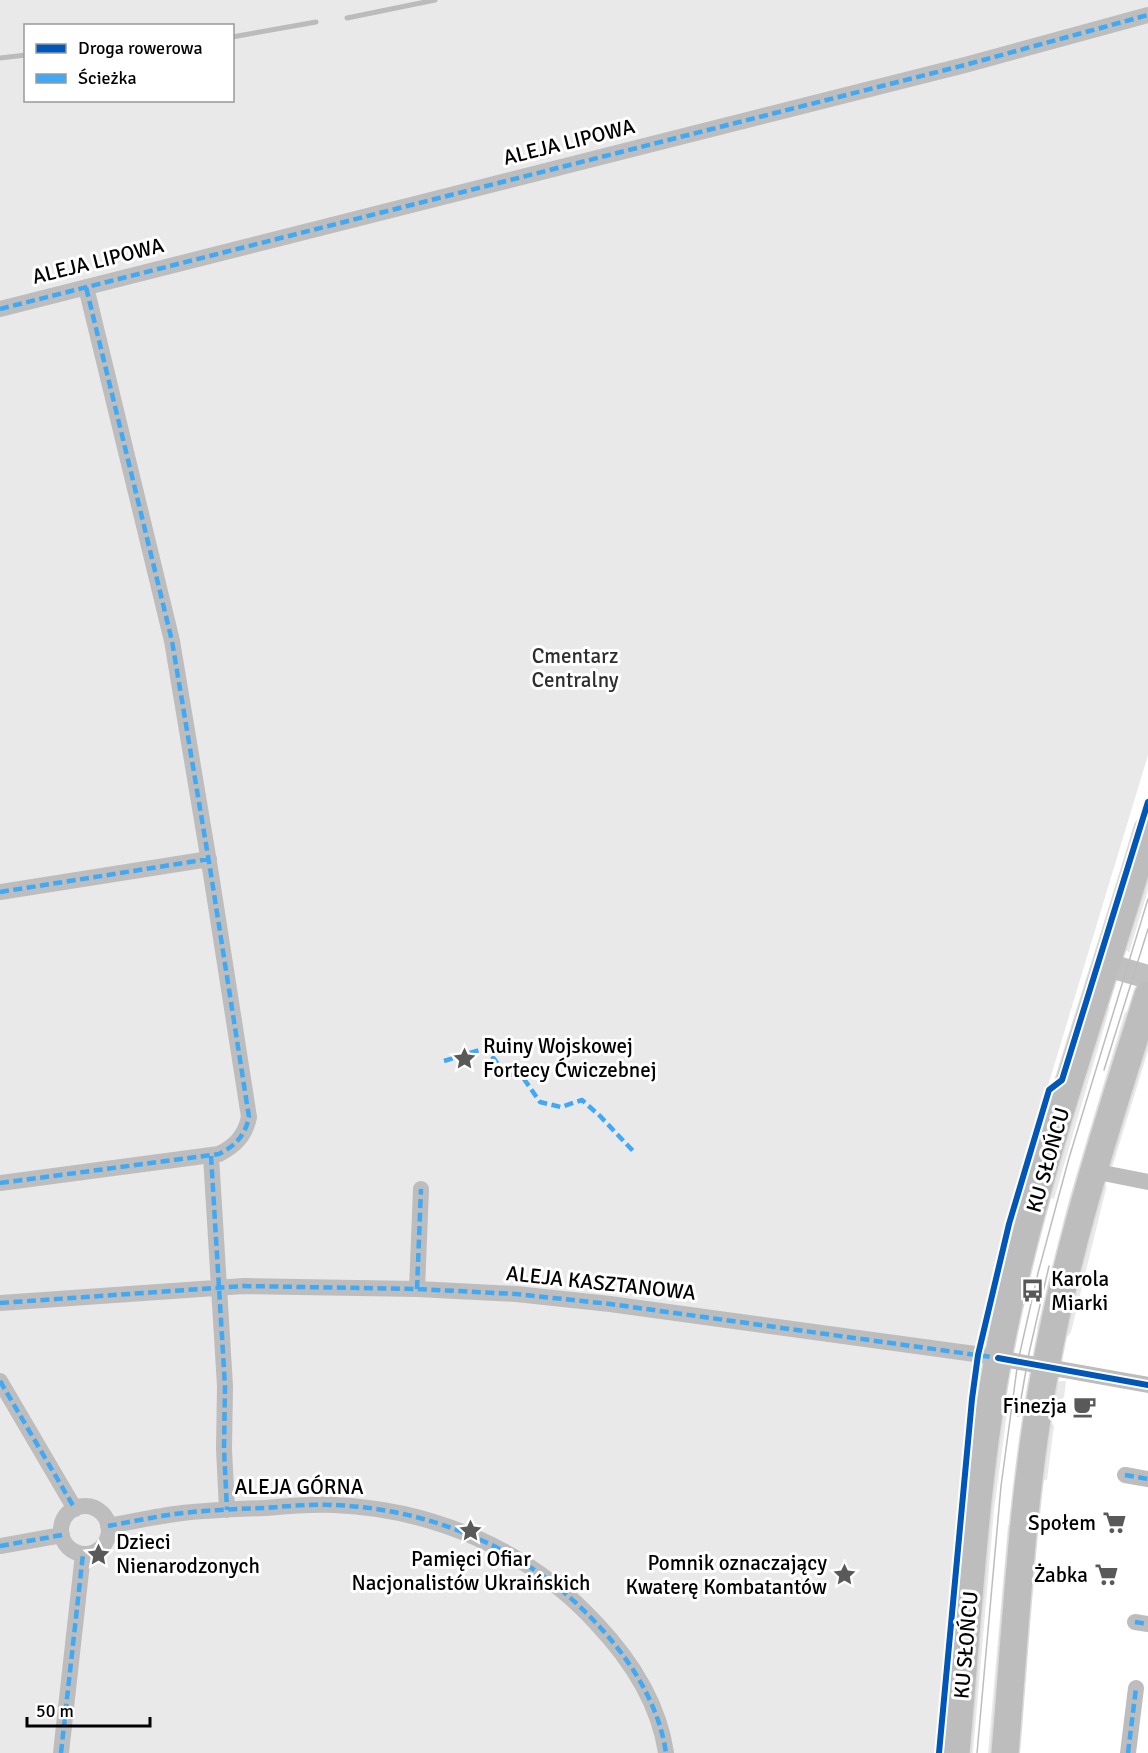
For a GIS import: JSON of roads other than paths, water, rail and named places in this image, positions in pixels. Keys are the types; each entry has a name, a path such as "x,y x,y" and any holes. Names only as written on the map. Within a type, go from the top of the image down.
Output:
{"main road":[{"name":"KU SŁOŃCU","path":"956,1753 978,1500 986,1356 1148,830"},
{"path":"1005,1753 1028,1500 1046,1366 1060,1300 1093,1171 1148,995"}],"street":[{"name":"ALEJA LIPOWA","path":"0,309 965,65 1148,15"},
{"path":"0,1183 211,1156 224,1152 238,1142 249,1117 172,641 86,287"},
{"path":"0,892 209,859"},
{"path":"1107,965 1148,977"},
{"path":"211,1156 225,1386 224,1449 227,1510"},
{"path":"1093,1171 1148,1182"},
{"path":"417,1289 421,1189"},
{"name":"ALEJA KASZTANOWA","path":"0,1303 244,1286 417,1289 538,1296 986,1356"},
{"path":"986,1356 1148,1385"},
{"path":"0,1381 75,1509"},
{"path":"1125,1475 1148,1479"},
{"name":"ALEJA GÓRNA","path":"108,1526 175,1514 309,1505 378,1509 442,1524 507,1553 539,1573 572,1599 597,1623 621,1651 650,1702 659,1724 666,1753"},
{"path":"88,1507 96,1509 103,1515 108,1526 108,1536 102,1546 92,1552 83,1554 70,1548 62,1535 63,1522 75,1509 88,1507"},
{"path":"0,1546 62,1535"},
{"path":"61,1753 83,1554"},
{"path":"1128,1753 1136,1688"}],"waterway":[{"path":"347,18 435,0"},
{"path":"234,37 316,22"},
{"path":"0,58 24,55"}],"tram line":[{"path":"977,1753 1001,1486 1018,1361 1038,1273 1069,1158 1148,899"},
{"path":"1104,1070 1148,929"},
{"path":"1018,1416 1029,1353 1049,1266"}],"place":[{"name":"Ruiny Wojskowej Fortecy Ćwiczebnej","path":"465,1058"},
{"name":"Karola Miarki","path":"1033,1291"},
{"name":"Finezja","path":"1085,1406"},
{"name":"Społem","path":"1114,1523"},
{"name":"Pamięci Ofiar Nacjonalistów Ukraińskich","path":"471,1531"},
{"name":"Dzieci Nienarodzonych","path":"98,1554"},
{"name":"Pomnik oznaczający Kwaterę Kombatantów","path":"845,1575"},
{"name":"Żabka","path":"1106,1575"}],"park label":[{"name":"Cmentarz Centralny","path":"575,668"}]}
